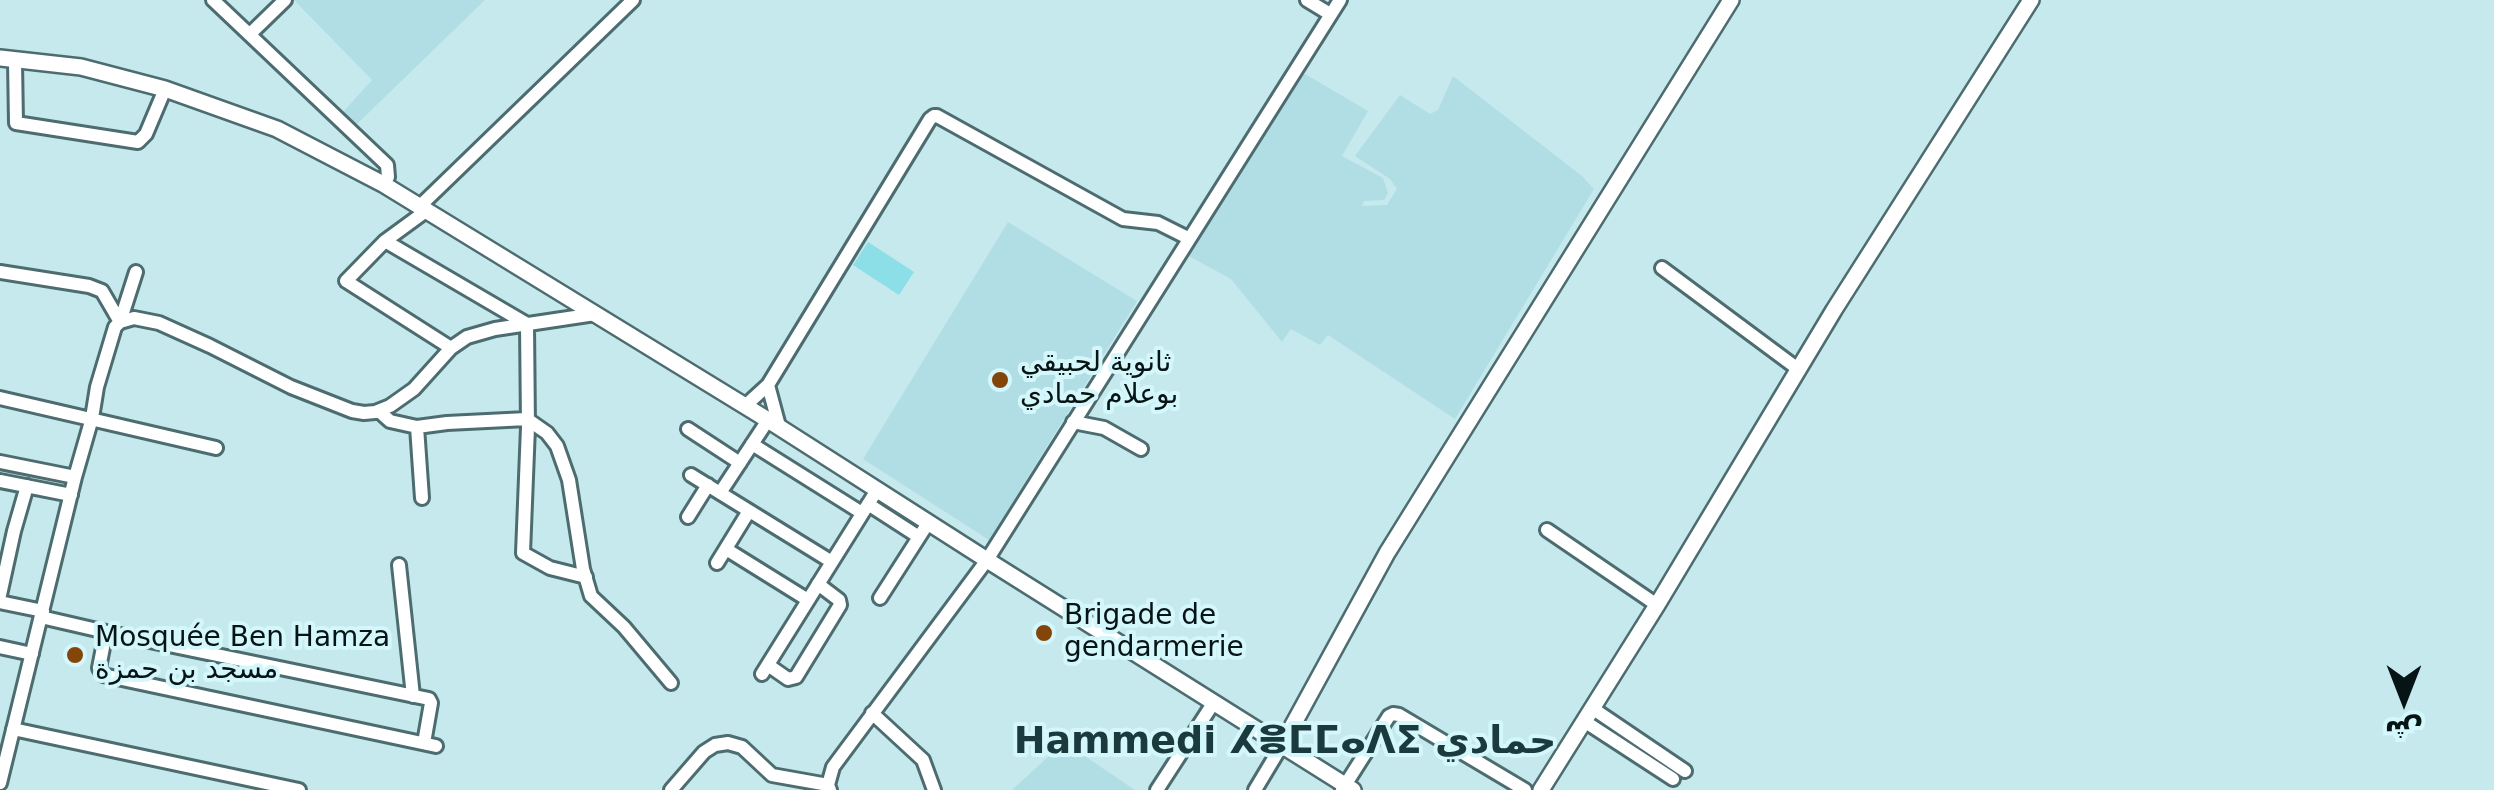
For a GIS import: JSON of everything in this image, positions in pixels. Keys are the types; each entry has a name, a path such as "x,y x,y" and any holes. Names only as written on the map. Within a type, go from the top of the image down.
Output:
{"main road":[{"path":"1282,746 1387,553 1731,0"},
{"path":"1541,790 1798,369 2031,0"},
{"path":"8,59 81,67 166,89 277,129 383,184 774,423 869,502 928,522 1347,788"}],"street":[{"path":"213,0 387,165 388,177 383,184"},
{"path":"250,34 285,0"},
{"path":"451,348 346,281 633,0"},
{"path":"1307,0 1330,14"},
{"path":"671,790 704,752 715,745 728,744 742,747 772,775 829,788 833,768 987,560 1340,0"},
{"path":"8,59 16,124 138,142 146,134 166,89"},
{"path":"745,406 768,385 934,116 1123,219 1158,223 1188,238"},
{"path":"386,241 528,324"},
{"path":"1662,268 1798,369"},
{"path":"0,272 102,291 120,322"},
{"path":"0,783 8,734 32,654 98,387 136,272"},
{"path":"375,412 414,389 451,348 468,337 495,329 595,314"},
{"path":"120,322 134,318 159,323 291,387 352,411 380,412 390,421 417,427 528,420 547,433 556,446 568,480 592,596 671,683"},
{"path":"528,324 523,553 550,568 586,577"},
{"path":"720,493 752,444 774,423 768,385"},
{"path":"0,398 216,448"},
{"path":"1074,422 1104,428 1140,450"},
{"path":"417,427 422,498"},
{"path":"688,429 740,463"},
{"path":"752,444 869,502 919,538"},
{"path":"0,462 76,477"},
{"path":"691,475 832,562"},
{"path":"0,481 71,495"},
{"path":"688,517 708,485"},
{"path":"27,486 7,530 0,599 106,632 428,699 430,744 102,675 99,668 106,632"},
{"path":"818,584 845,598 794,678 765,669 869,502"},
{"path":"717,563 749,511"},
{"path":"880,598 928,522"},
{"path":"1547,530 1656,605"},
{"path":"726,549 808,600"},
{"path":"399,565 413,696"},
{"path":"0,648 32,654"},
{"path":"1157,790 1214,702"},
{"path":"872,714 923,760 934,790"},
{"path":"1347,788 1393,714 1525,790"},
{"path":"1588,715 1679,775"},
{"path":"8,734 299,790"},
{"path":"1255,790 1282,746"}],"shaded area":[{"path":"294,0 485,0 356,125 343,112 372,80"},
{"path":"1300,71 1368,111 1342,156 1383,178 1388,193 1384,200 1364,201 1362,206 1387,205 1397,189 1390,179 1355,156 1400,95 1430,114 1438,110 1453,76 1594,189 1455,419 1328,335 1320,345 1291,329 1282,342 1231,279 1185,254"},
{"name":"ثانوية لحبيقي بوعلام حمادي","path":"1008,222 1137,301 989,540 863,459"},
{"path":"868,242 914,272 899,295 853,265"},
{"path":"1064,742 1135,790 1012,790"}],"place":[{"name":"ثانوية لحبيقي بوعلام حمادي","path":"1000,380"},
{"name":"Brigade de gendarmerie","path":"1044,633"},
{"name":"Mosquée Ben Hamza مسجد بن حمزة","path":"75,655"}],"district":[{"name":"Hammedi ⵃⴻⵎⵎⴰⴷⵉ حمادي","path":"1285,743"}]}
